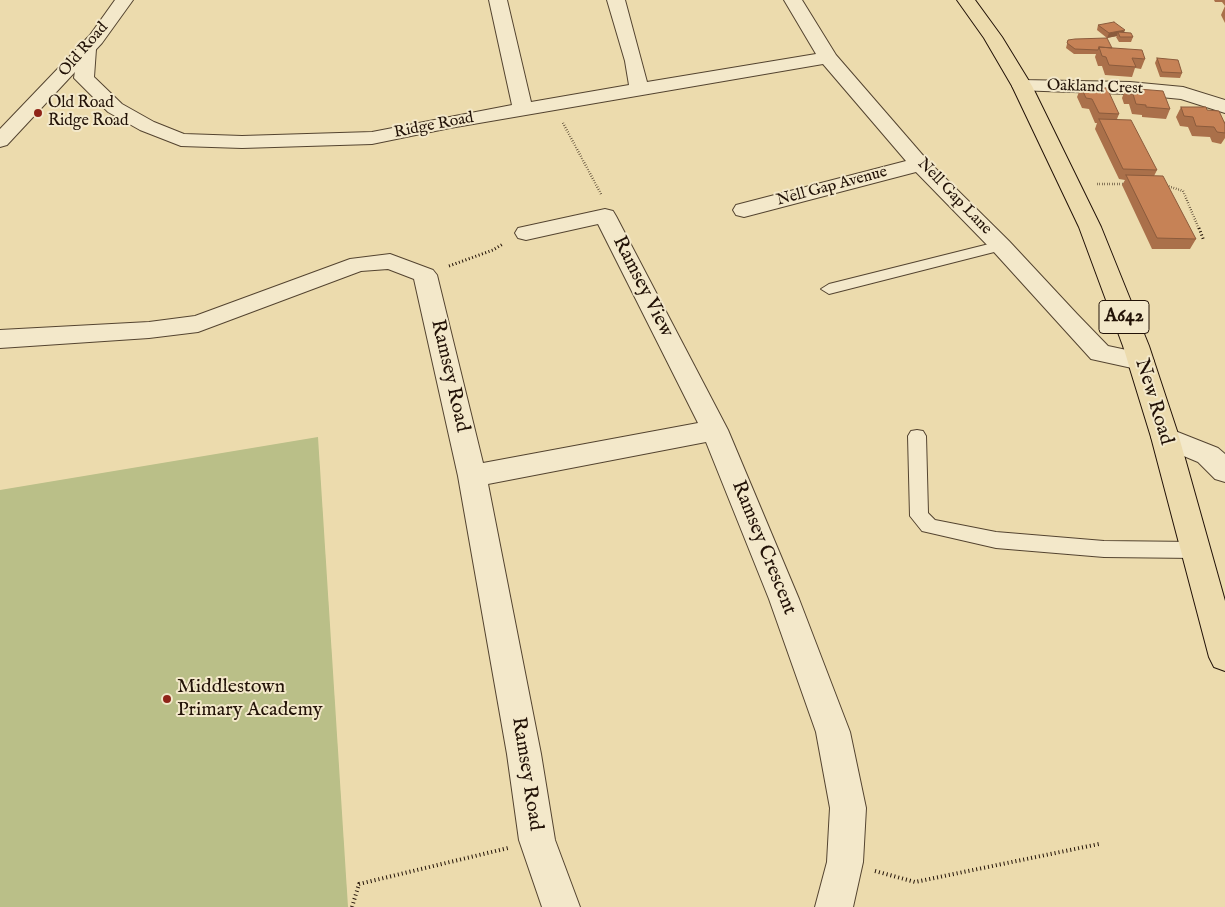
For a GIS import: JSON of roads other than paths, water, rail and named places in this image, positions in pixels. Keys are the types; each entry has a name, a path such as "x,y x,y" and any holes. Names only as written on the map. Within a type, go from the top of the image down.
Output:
{"highway":[{"name":"New Road","path":"966,0 993,36 1022,86 1090,228 1141,361 1165,437 1225,657"}],"street":[{"name":"Old Road","path":"0,142 87,49 124,0"},
{"path":"498,0 523,110"},
{"path":"616,0 634,60 640,88"},
{"name":"Nell Gap Lane","path":"794,0 828,58 920,164 1001,246 1100,353 1141,361"},
{"name":"Ridge Road","path":"87,49 84,78 115,108 148,126 181,140 242,142 372,138 776,64 828,58"},
{"name":"Oakland Crest","path":"1022,86 1130,88 1183,93 1225,107"},
{"name":"Nell Gap Avenue","path":"744,210 920,164"},
{"name":"Ramsey View","path":"526,233 605,216 715,430"},
{"name":"Ramsey Road","path":"0,339 149,330 198,324 358,264 390,261 425,275 472,476 524,754 537,840 561,907"},
{"path":"472,476 715,430"},
{"name":"Ramsey Crescent","path":"715,430 784,599 833,732 848,808 845,862 834,907"},
{"path":"1165,437 1208,455 1225,471"}],"lane":[{"path":"829,289 1001,246"},
{"path":"917,436 919,516 929,526 996,540 1104,549 1195,550"}],"place":[{"name":"Old Road Ridge Road","path":"38,113"},
{"name":"Middlestown Primary Academy","path":"167,699"}]}
